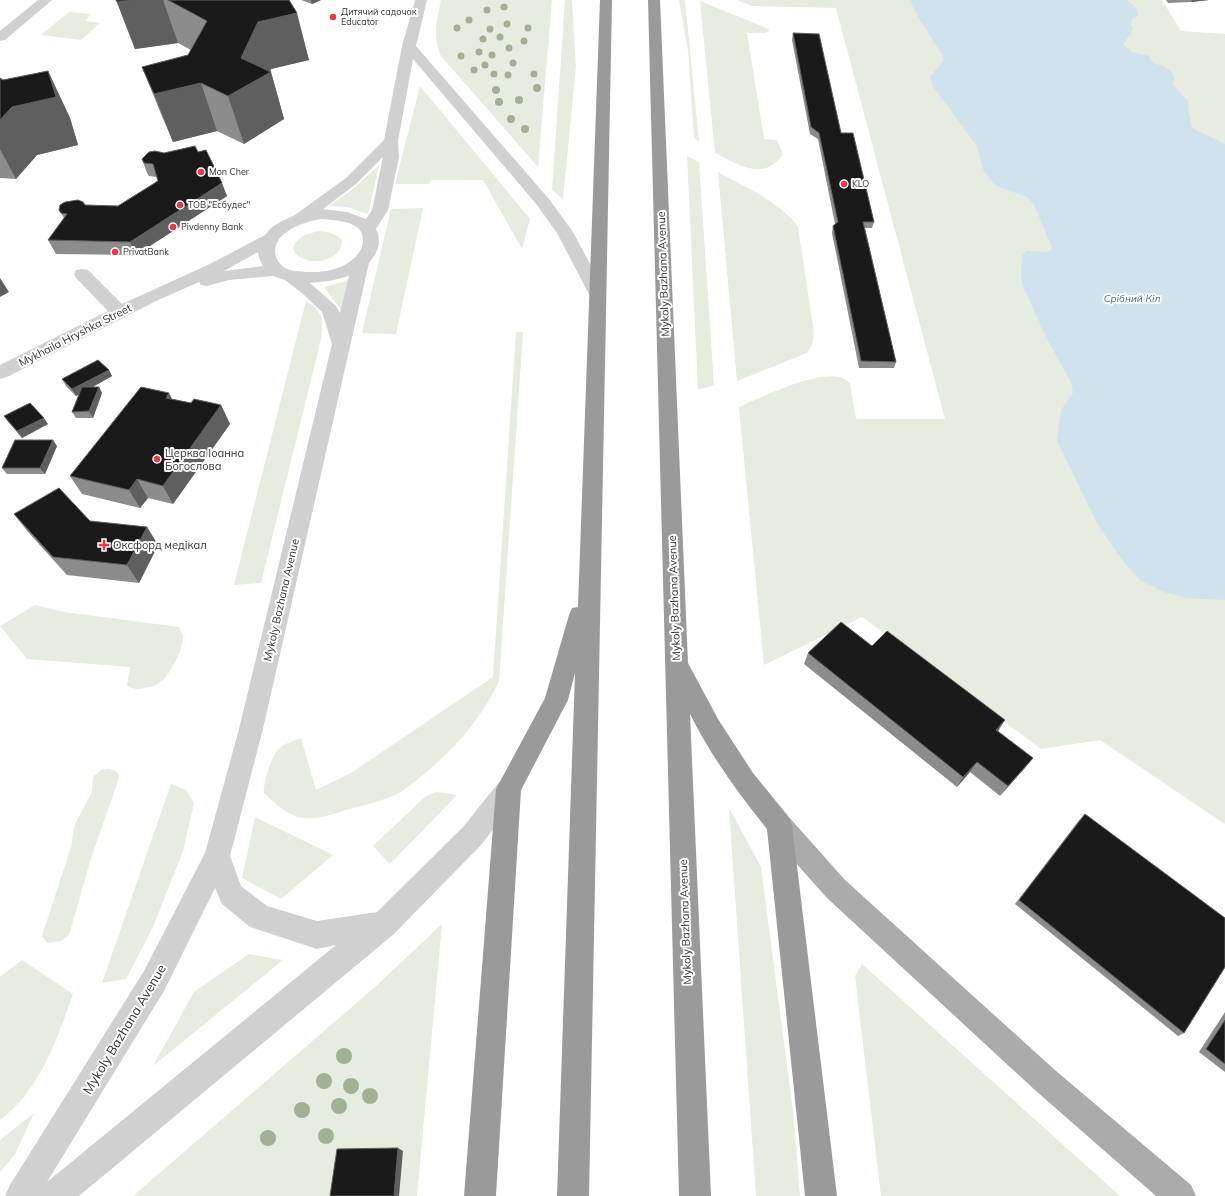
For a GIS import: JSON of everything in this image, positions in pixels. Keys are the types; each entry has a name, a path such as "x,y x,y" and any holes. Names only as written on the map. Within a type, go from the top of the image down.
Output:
{"highway":[{"path":"573,1196 606,0"},
{"name":"Mykoly Bazhana Avenue","path":"654,0 695,1196"},
{"path":"480,1196 509,788 556,700 589,586"},
{"path":"676,661 709,727 744,781 779,825 821,1196"}],"main road":[{"path":"779,825 836,889 1046,1081 1180,1196"}],"street":[{"path":"0,37 46,0"},
{"path":"368,229 380,210 391,157 391,141 409,46 421,0"},
{"path":"409,46 543,202 566,232 597,294"},
{"path":"300,218 320,214 340,215 357,220 368,229 372,239 370,250 361,261 342,272 316,278 292,276 276,270 268,261 265,250 269,239 282,227 300,218 351,181 391,141"},
{"name":"Mykhaila Hryshka Street","path":"0,373 150,297 218,267 269,239"},
{"name":"Mykoly Bazhana Avenue","path":"21,1196 154,980 217,856 251,729 340,344 361,261"},
{"name":"Mykhaila Hryshka Street","path":"150,297 228,276 276,270"},
{"path":"82,274 120,312"},
{"name":"Mykoly Bazhana Avenue","path":"292,276 330,310 340,344"},
{"path":"55,1196 384,924 472,836 509,788"},
{"path":"217,856 231,896 260,917 317,935 384,924"}],"shaded area":[{"path":"441,0 552,0 538,167 441,56 438,48 436,28"},
{"path":"565,0 572,0 576,66 563,199 552,190"},
{"path":"679,0 685,0 699,142 694,137 688,51"},
{"path":"737,0 1162,0 1181,31 1225,34 1225,824 1100,740 1041,749 862,617 764,665 739,407 779,389 814,378 829,376 842,378 850,384 856,419 945,419 836,8 752,6"},
{"path":"700,1 769,29 766,33 747,33 764,139 777,140 783,154 776,162 768,167 759,169 742,166 715,153"},
{"path":"69,12 91,14 85,21 100,23 81,40 41,35"},
{"path":"420,86 530,219 522,249 483,180 431,180 429,184 395,184"},
{"path":"687,156 699,162 714,385 698,390"},
{"path":"379,165 368,214 347,207 329,206 354,188"},
{"path":"718,172 772,203 791,218 798,227 814,333 812,345 807,353 737,381"},
{"path":"423,208 396,334 362,333 391,209"},
{"path":"319,231 332,233 342,240 341,248 336,254 321,261 305,259 298,255 293,249 297,241 300,238"},
{"path":"354,276 343,317 339,307 324,287 343,282"},
{"path":"306,301 316,309 321,317 321,339 261,583 234,585"},
{"path":"516,332 523,332 499,681 483,709 464,735 430,769 401,792 381,800 322,817 304,818 293,815 280,807 264,793 265,782 271,761 278,750 283,746 301,738 316,790 351,773 493,677"},
{"path":"35,605 64,612 179,627 183,636 183,641 179,654 162,681 153,686 140,689 133,688 127,685 130,667 27,659 0,626"},
{"path":"109,769 116,771 119,775 117,784 91,858 69,935 61,941 47,943 42,936 71,847 75,824 92,792 93,777 101,770"},
{"path":"171,784 186,790 194,803 183,851 153,927 126,979 102,983"},
{"path":"437,792 457,795 390,864 373,846 426,796"},
{"path":"729,808 761,867 794,1119 800,1196 756,1196"},
{"path":"255,817 333,855 281,899 242,878"},
{"path":"442,924 417,1196 133,1196 375,987"},
{"path":"249,954 283,960 153,1066 194,992"},
{"path":"22,960 73,994 46,1063 37,1079 14,1108 0,1120 0,977"},
{"path":"862,964 1120,1196 881,1196 855,976"},
{"path":"34,1113 15,1154 0,1172 0,1140"}],"water":[{"name":"Срібний Кіл","path":"910,0 1127,0 1135,7 1138,16 1132,19 1131,25 1133,29 1123,45 1132,52 1149,56 1153,63 1163,66 1172,72 1174,79 1172,84 1188,101 1192,128 1225,144 1225,600 1187,598 1164,592 1141,581 1126,565 1098,525 1057,441 1061,410 1073,393 1072,385 1044,333 1023,286 1021,275 1022,256 1026,251 1048,252 1052,247 1033,203 1027,197 995,185 983,170 977,146 932,85 930,77 944,60 942,54 918,17"}],"building":[{"path":"116,0 135,0 117,2"},
{"path":"168,0 289,0 297,13 258,22 241,58 271,72 228,96 201,83 154,94 142,67 188,55 207,21"},
{"path":"793,33 819,34 841,133 853,133 874,222 863,222 896,362 861,361 833,226 838,222 819,133 811,127"},
{"path":"48,71 56,97 12,107 0,120 0,78 3,80"},
{"name":"ТОВ \"Есбудес\"","path":"195,146 198,152 206,150 222,183 130,242 48,240 67,214 61,213 59,210 60,205 65,202 78,200 83,202 85,205 118,206 158,181 153,164 144,163 142,159 149,152 155,151 164,153"},
{"path":"98,360 109,370 72,389 62,379"},
{"path":"82,387 99,387 89,411 72,412"},
{"path":"141,387 169,393 166,398 191,403 194,399 221,405 163,486 137,479 129,490 70,476"},
{"path":"30,403 44,418 17,431 4,416"},
{"path":"15,440 53,440 40,468 2,468"},
{"path":"59,488 90,521 147,527 127,565 53,557 14,514"},
{"path":"841,622 872,646 887,631 1005,720 996,730 1033,758 1008,786 977,762 963,777 808,653"},
{"path":"1085,814 1225,918 1225,967 1184,1033 1019,900"},
{"path":"1225,1020 1225,1064 1206,1049"},
{"path":"398,1148 394,1196 330,1196 337,1149"}],"place":[{"name":"Дитячий садочок Educator","path":"333,17"},
{"name":"Mon Cher","path":"201,172"},
{"name":"KLO","path":"844,184"},
{"name":"ТОВ \"Есбудес\"","path":"180,205"},
{"name":"Pivdenny Bank","path":"173,227"},
{"name":"PrivatBank","path":"115,252"},
{"name":"Церква Іоанна Богослова","path":"157,459"},
{"name":"Оксфорд медікал","path":"104,545"}]}
